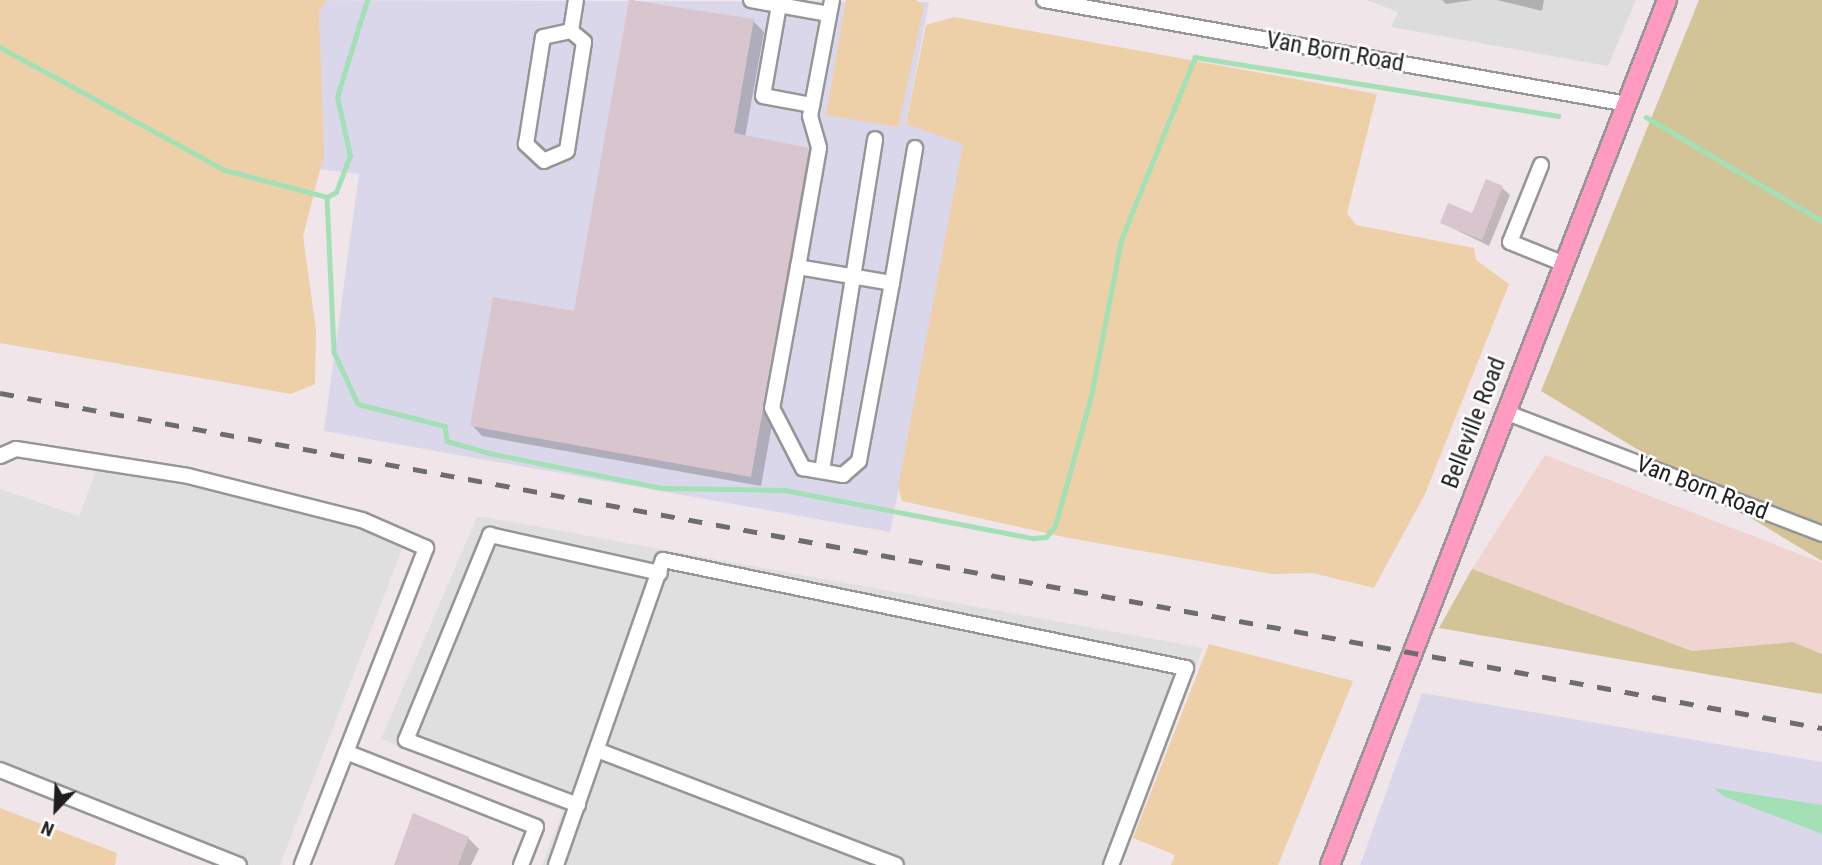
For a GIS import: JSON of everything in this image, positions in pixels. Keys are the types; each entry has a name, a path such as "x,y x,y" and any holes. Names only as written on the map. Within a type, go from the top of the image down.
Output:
{"main road":[{"name":"Belleville Road","path":"1330,865 1562,263 1668,0"}],"street":[{"path":"571,31 576,0"},
{"path":"751,0 779,5 830,7 812,105 819,148 772,408 803,468 843,475 859,461 915,148"},
{"name":"Van Born Road","path":"1044,0 1626,104"},
{"path":"779,5 763,96 812,105"},
{"path":"571,31 584,42 567,150 544,161 526,144 543,37 571,31"},
{"path":"822,471 875,139"},
{"path":"1541,165 1510,242 1562,263"},
{"path":"798,267 892,283"},
{"name":"Van Born Road","path":"1505,412 1822,534"},
{"path":"0,456 16,449 188,476 362,520 426,548 302,865"},
{"path":"578,804 406,740 490,535 660,573"},
{"path":"556,865 663,560 1186,668 1111,865"},
{"path":"597,750 896,865"},
{"path":"346,752 536,827 521,865"},
{"path":"0,770 239,865"}],"shaded area":[{"path":"0,0 326,0 319,12 324,155 303,236 316,330 315,384 291,394 0,343"},
{"path":"283,0 929,2 906,123 969,134 890,532 324,431 359,174 251,161"},
{"path":"846,0 916,0 924,6 898,127 826,115"},
{"path":"1367,0 1636,0 1608,66 1391,27 1398,12"},
{"path":"1699,0 1822,0 1822,561 1541,391"},
{"path":"954,17 1377,94 1347,213 1356,225 1474,248 1476,260 1509,284 1425,494 1374,588 1313,573 1272,574 1069,538 902,501 898,487 963,144 906,124 926,25"},
{"path":"1545,455 1822,563 1822,654 1793,642 1692,651 1472,569"},
{"path":"100,460 188,476 406,539 280,865 239,865 0,770 0,489 79,516"},
{"path":"477,517 1203,648 1118,865 542,865 563,811 381,739"},
{"path":"1472,569 1692,651 1793,642 1822,654 1822,694 1439,628"},
{"path":"1209,644 1353,681 1278,865 1171,865 1175,855 1133,838"},
{"path":"1422,693 1822,762 1822,865 1360,865"},
{"path":"1714,788 1822,805 1822,834 1723,796"},
{"path":"0,808 117,853 115,865 0,865"}],"building":[{"path":"629,0 754,19 734,133 809,148 751,477 470,426 493,297 574,311"},
{"path":"1486,179 1503,186 1482,240 1440,223 1448,203 1472,213"},
{"path":"413,813 469,837 458,865 394,865"}],"waterway":[{"path":"0,47 225,170 327,197 336,192 350,156 337,97 367,0"},
{"path":"327,197 334,352 358,404 445,426 447,441 489,453 662,488 785,490 1033,538 1046,537 1055,526 1091,396 1121,240 1195,57 1558,116"},
{"path":"1646,117 1822,221"}],"railway":[{"path":"0,393 1822,728"}]}
